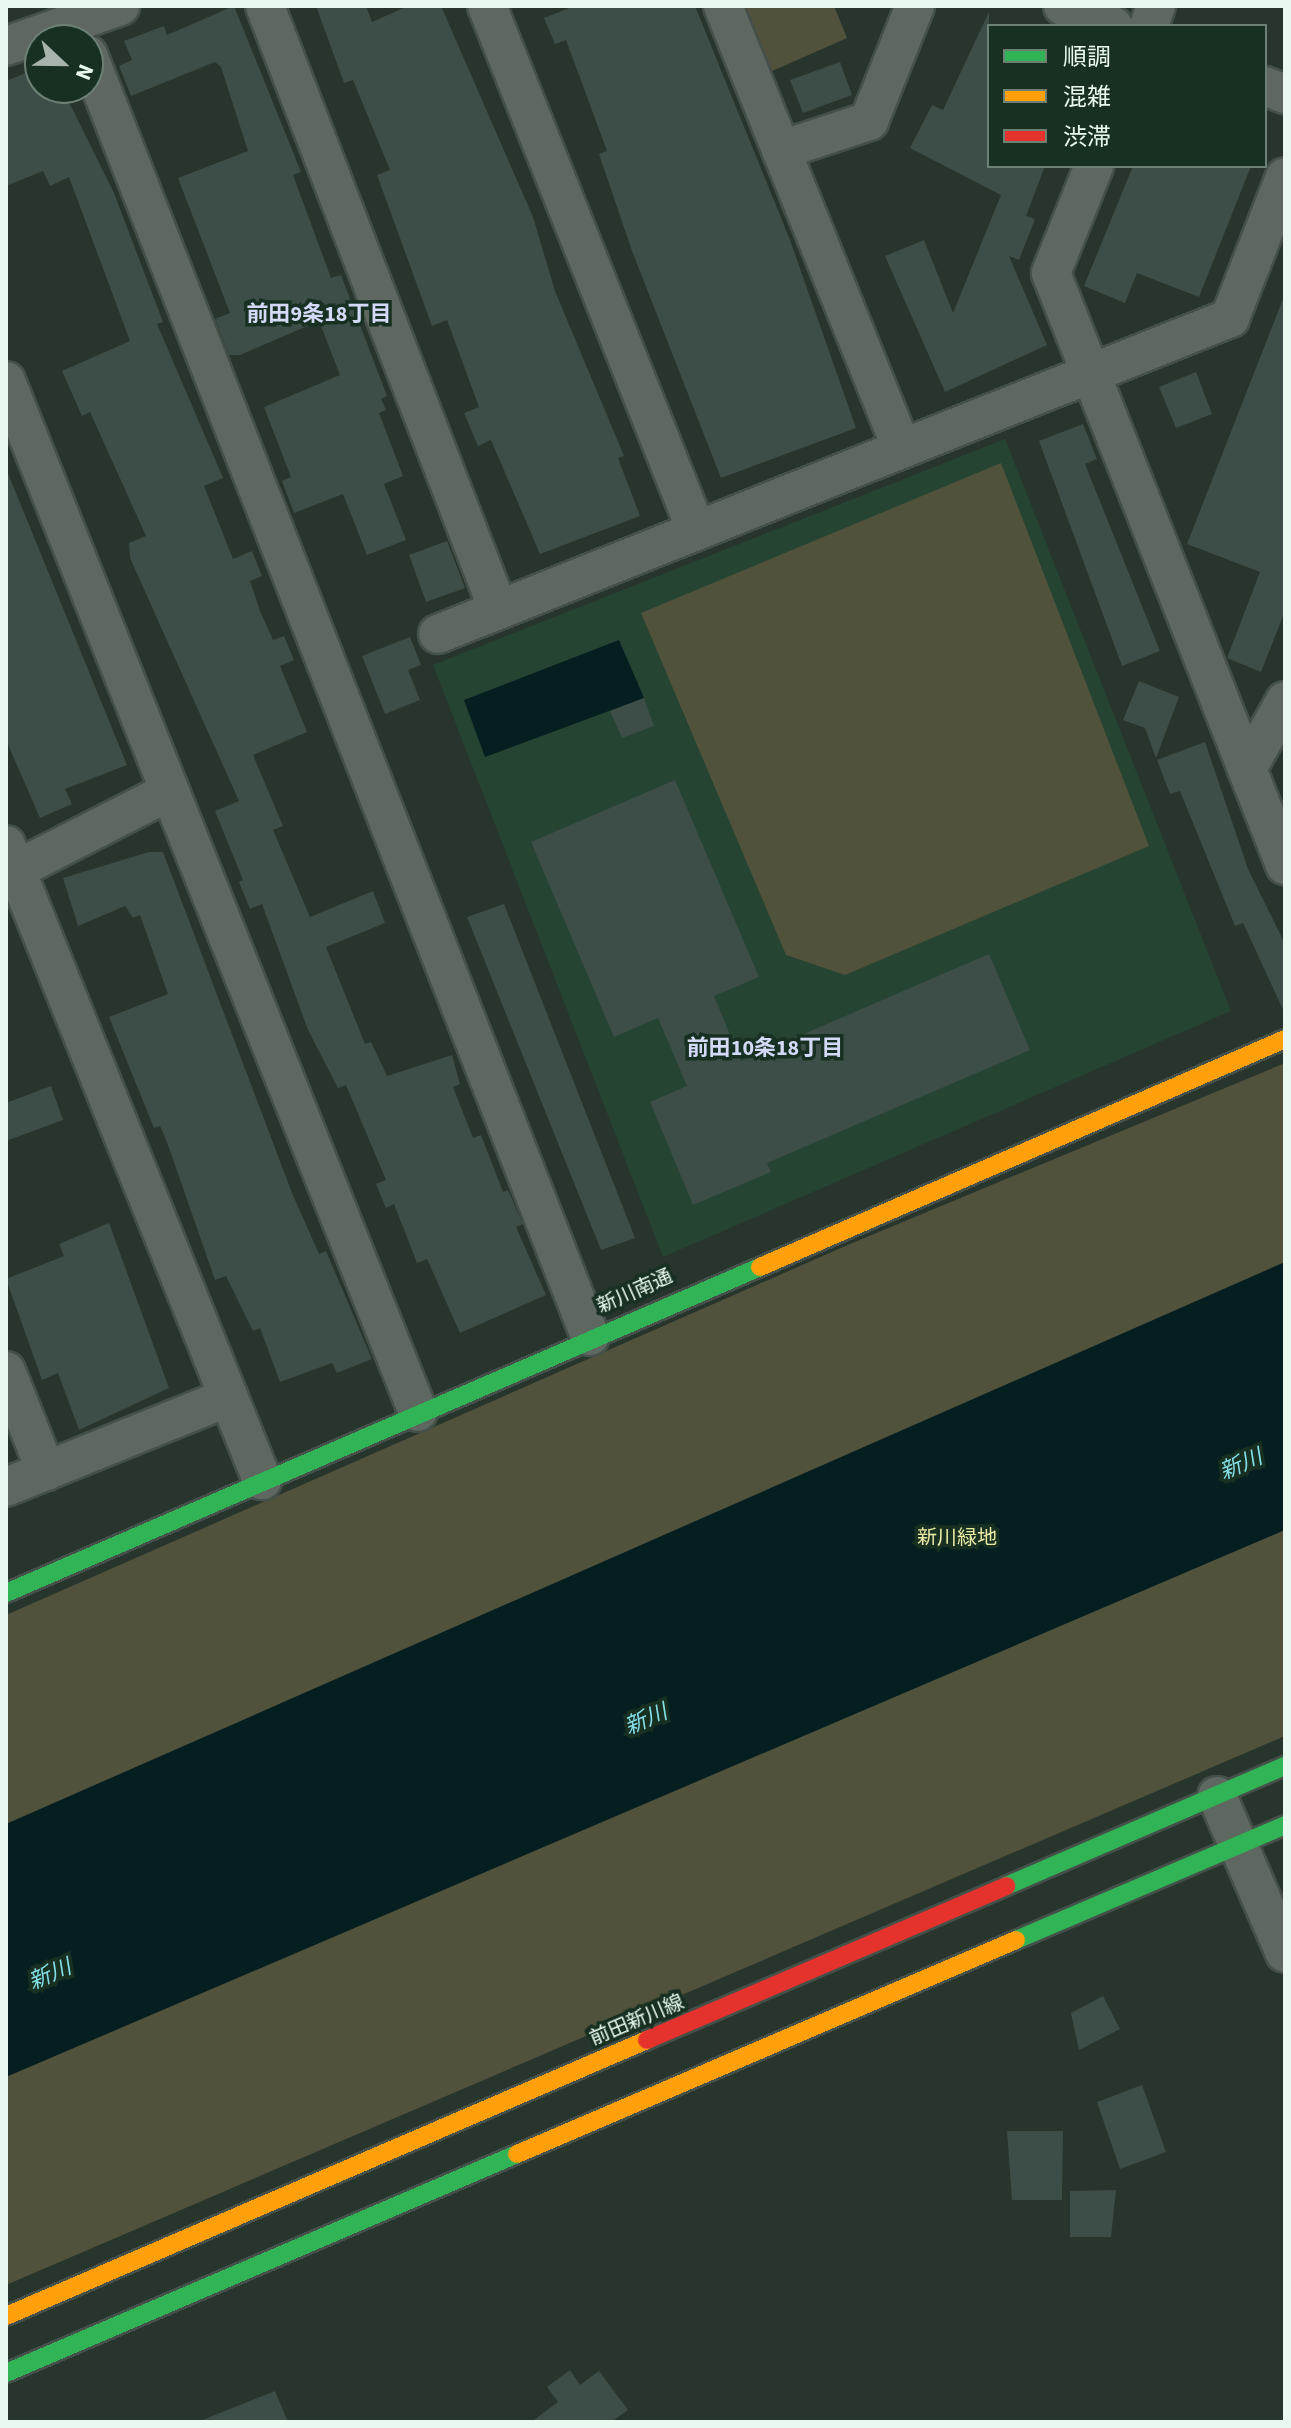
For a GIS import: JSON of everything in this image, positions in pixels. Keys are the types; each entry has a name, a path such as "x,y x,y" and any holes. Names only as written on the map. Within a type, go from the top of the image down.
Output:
{"main road":[{"name":"新川南通","path":"6,1593 590,1336 1285,1039"},
{"name":"前田新川線","path":"6,2316 1285,1766"},
{"path":"6,2373 1285,1825"}],"street":[{"path":"6,46 120,6"},
{"path":"265,6 498,609"},
{"path":"487,6 695,527"},
{"path":"723,6 901,447"},
{"path":"781,150 869,121 915,6"},
{"path":"1063,6 1108,24"},
{"path":"104,96 590,1336"},
{"path":"1093,168 1051,273 1285,865"},
{"path":"438,634 695,527 1230,318 1285,177"},
{"path":"6,381 418,1412"},
{"path":"1247,769 1285,701"},
{"path":"170,791 9,863 262,1480"},
{"path":"6,1371 46,1471"},
{"path":"6,1487 229,1397"},
{"path":"1217,1796 1285,1953"}],"shaded area":[{"path":"1005,439 1231,1011 663,1257 433,665"}],"green space":[{"path":"745,6 834,6 847,38 770,72"},
{"path":"1001,463 1149,846 845,975 786,955 641,613"},
{"name":"新川緑地","path":"1285,1063 1285,1736 6,2285 6,1615 850,1244"}],"water":[{"path":"619,640 644,698 485,757 464,700"},
{"name":"新川","path":"1285,1262 1285,1530 6,2077 6,1824"}],"building":[{"path":"234,6 301,172 293,175 331,278 341,275 387,396 381,399 386,410 379,413 403,476 384,484 406,540 367,555 343,494 294,513 282,481 291,477 264,407 340,375 319,321 240,355 229,355 215,319 230,313 178,178 248,151 221,67 215,62 131,96 119,66 132,60 124,41 164,26 167,35"},
{"path":"316,6 366,6 372,22 408,6 441,6 533,217 555,291 624,456 618,458 640,516 540,554 491,440 478,446 464,413 479,407 447,320 432,326 377,175 390,170 353,80 344,83"},
{"path":"574,6 695,6 790,240 856,428 721,478 632,251 599,154 607,151 566,40 555,44 544,18"},
{"path":"989,12 987,168 1044,168 1026,216 1035,219 1019,260 1009,256 1047,345 945,392 885,256 924,240 953,313 1001,195 910,148 932,105 943,110"},
{"path":"840,62 852,95 803,113 790,80"},
{"path":"24,74 24,104 70,104 114,193 163,322 157,324 223,478 204,486 233,559 252,551 262,576 250,581 260,611 273,640 284,636 294,660 280,666 307,732 253,755 283,826 273,830 310,917 373,891 385,923 326,947 365,1044 371,1042 387,1076 452,1055 460,1084 453,1087 473,1138 481,1135 503,1192 508,1190 523,1224 516,1227 546,1295 460,1333 427,1259 417,1263 394,1204 386,1208 376,1184 386,1180 346,1085 338,1088 308,1030 262,904 250,909 239,882 243,880 215,811 239,801 130,558 129,543 146,536 90,412 82,416 62,371 130,341 69,177 50,186 43,171 6,186 6,81"},
{"path":"1132,168 1250,168 1199,297 1137,273 1125,303 1084,286"},
{"path":"1283,299 1285,611 1261,672 1227,658 1260,572 1187,544"},
{"path":"1196,372 1212,414 1176,428 1159,387"},
{"path":"1083,424 1097,459 1085,464 1160,651 1122,666 1039,441"},
{"path":"7,471 127,765 65,789 72,804 40,818 6,740"},
{"path":"447,541 465,588 426,602 409,555"},
{"path":"410,637 421,665 408,670 420,700 385,714 362,656"},
{"path":"1139,681 1179,697 1156,758 1145,728 1123,720"},
{"path":"644,698 654,726 622,738 610,711"},
{"path":"1205,742 1248,869 1285,944 1285,1014 1243,923 1235,926 1180,791 1170,794 1157,760"},
{"path":"675,780 759,977 714,996 741,1061 989,954 1030,1050 767,1163 771,1172 693,1205 650,1102 687,1086 658,1018 614,1037 531,842"},
{"path":"149,852 163,852 292,1193 319,1254 326,1251 372,1359 337,1373 332,1363 280,1382 260,1328 253,1331 226,1276 215,1280 167,1142 160,1126 154,1128 109,1017 168,994 140,915 133,918 125,906 78,926 63,878"},
{"path":"504,904 635,1238 601,1250 467,917"},
{"path":"51,1086 63,1120 6,1141 6,1103"},
{"path":"109,1223 169,1388 79,1430 58,1373 42,1380 6,1279 64,1256 59,1244"},
{"path":"1103,1996 1120,2029 1079,2050 1071,2013"},
{"path":"1142,2085 1166,2152 1120,2169 1097,2102"},
{"path":"1007,2131 1063,2131 1062,2200 1012,2200"},
{"path":"1116,2190 1111,2237 1070,2237 1070,2191"},
{"path":"570,2370 580,2385 599,2371 628,2410 611,2422 531,2422 558,2402 547,2387"},
{"path":"275,2391 288,2422 200,2421"}],"traffic: fast":[{"path":"6,1593 760,1267"},
{"path":"1006,1886 1285,1766"},
{"path":"1016,1940 1285,1825"},
{"path":"6,2373 517,2154"}],"traffic: slow":[{"path":"760,1267 1285,1039"},
{"path":"517,2154 1016,1940"},
{"path":"6,2316 647,2040"}],"traffic: jam":[{"path":"647,2040 1006,1886"}],"district":[{"name":"前田9条18丁目","path":"319,315"},
{"name":"前田10条18丁目","path":"765,1049"}]}
